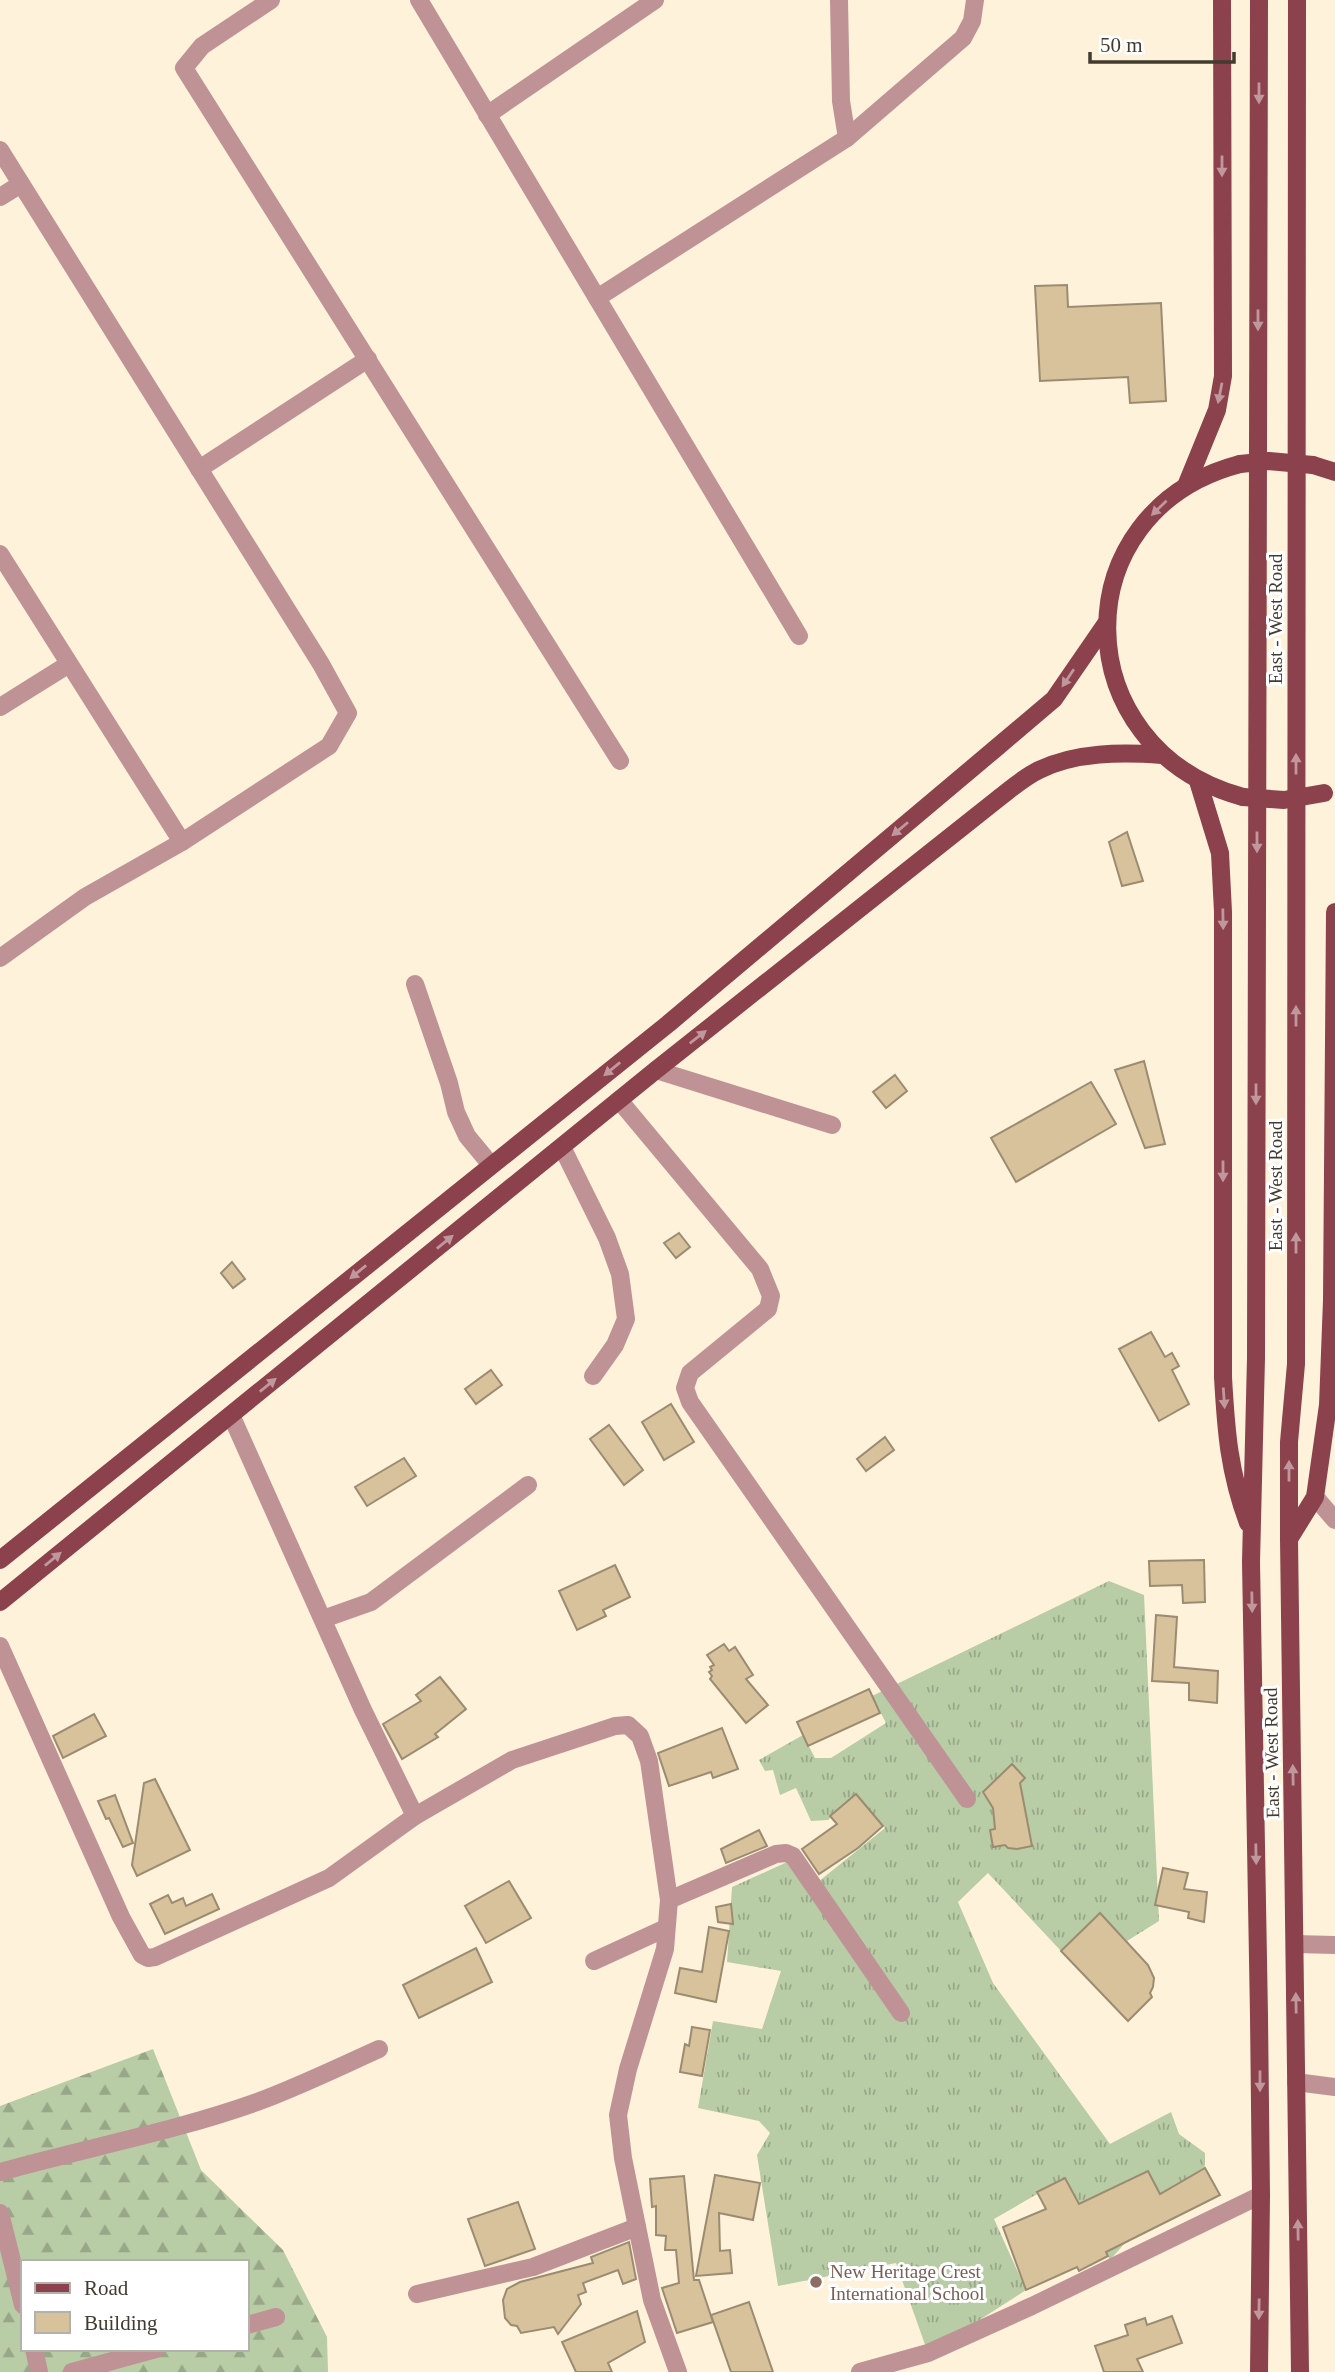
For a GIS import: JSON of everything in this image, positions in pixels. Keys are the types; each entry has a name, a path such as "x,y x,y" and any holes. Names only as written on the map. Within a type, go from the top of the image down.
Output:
{"main road":[{"path":"1186,486 1217,410 1223,376 1222,0"},
{"name":"East - West Road","path":"1259,0 1256,1358 1252,1534 1261,2195 1259,2372"},
{"name":"East - West Road","path":"1297,0 1296,1350 1289,1442 1289,1539 1300,2372"},
{"path":"1330,792 1284,800 1243,797 1198,780 1161,755 1133,720 1120,694 1110,658 1107,622 1115,578 1130,544 1152,515 1186,486 1212,473 1240,464 1269,461 1314,465 1335,472"},
{"path":"0,1560 697,1000 1054,699 1107,622"},
{"path":"0,1602 656,1070 999,798 1037,771 1067,760 1129,753 1161,755"},
{"path":"1198,780 1220,853 1223,912 1223,1377 1227,1445 1236,1490 1252,1534"},
{"path":"1289,1539 1315,1497 1329,1444 1335,912"}],"street":[{"path":"271,0 202,46 184,68 620,761"},
{"path":"419,0 799,636"},
{"path":"487,115 655,0"},
{"path":"839,0 841,101 846,138"},
{"path":"597,298 846,138 963,38 972,21 975,0"},
{"path":"0,150 321,664 348,713 329,746 182,842 85,897 0,958"},
{"path":"0,197 21,184"},
{"path":"199,469 368,359"},
{"path":"0,554 182,842"},
{"path":"0,707 69,664"},
{"path":"415,984 449,1083 456,1112 467,1136 491,1165"},
{"path":"656,1070 832,1125"},
{"path":"619,1100 760,1269 771,1296 768,1310 690,1373 685,1388 690,1402 967,1799"},
{"path":"562,1146 607,1238 622,1286 626,1319 615,1345 593,1376"},
{"path":"231,1415 363,1710 415,1816"},
{"path":"323,1619 371,1602 528,1485"},
{"path":"1315,1497 1335,1520"},
{"path":"0,1646 121,1917 142,1955 148,1958 329,1878 415,1816 512,1760 615,1726 628,1725 640,1736 649,1761 669,1900 665,1949 628,2069 618,2115 622,2158 652,2300 678,2372"},
{"path":"669,1900 776,1854 786,1853 793,1856 901,2013"},
{"path":"594,1961 666,1928"},
{"path":"1295,1944 1335,1945"},
{"path":"0,2172 61,2154 157,2133 258,2102 379,2049"},
{"path":"1296,2082 1335,2087"},
{"path":"860,2372 928,2353 1032,2306 1261,2195"},
{"path":"0,2213 21,2297"},
{"path":"417,2294 533,2267 637,2227"},
{"path":"248,2325 276,2317"},
{"path":"34,2351 39,2372"},
{"path":"72,2372 149,2351"}],"green space":[{"path":"1109,1581 1144,1595 1159,1921 1127,1941 1100,1913 1061,1951 988,1873 958,1902 993,1983 1110,2144 1171,2112 1179,2134 1205,2153 1205,2168 1160,2194 1100,2195 1125,2243 1110,2260 1065,2178 994,2219 1026,2290 928,2353 896,2263 778,2286 757,2155 770,2133 759,2121 698,2108 713,2021 762,2029 781,1971 727,1962 732,1887 796,1858 818,1882 885,1828 856,1794 828,1820 811,1821 796,1788 780,1795 773,1770 765,1771 759,1760 803,1735 815,1758 831,1758 886,1723 872,1696"},
{"path":"153,2049 201,2170 283,2250 327,2337 328,2372 0,2372 0,2106"}],"building":[{"path":"1067,285 1068,307 1161,303 1166,401 1130,403 1128,377 1040,381 1035,286"},
{"path":"1127,832 1143,881 1122,886 1109,842"},
{"path":"1144,1061 1165,1144 1145,1148 1115,1070"},
{"path":"895,1075 907,1091 886,1108 873,1092"},
{"path":"1091,1082 1116,1124 1016,1182 991,1138"},
{"path":"679,1233 690,1247 676,1258 664,1243"},
{"path":"232,1262 245,1279 233,1288 221,1273"},
{"path":"1151,1332 1165,1357 1172,1353 1179,1366 1172,1370 1189,1404 1159,1421 1119,1349"},
{"path":"491,1370 502,1385 476,1404 465,1389"},
{"path":"671,1404 694,1442 664,1460 642,1422"},
{"path":"609,1425 643,1470 624,1485 590,1439"},
{"path":"885,1437 894,1450 866,1471 857,1459"},
{"path":"404,1458 416,1476 367,1506 355,1487"},
{"path":"1204,1560 1205,1602 1183,1603 1182,1585 1150,1586 1149,1561"},
{"path":"615,1565 630,1597 603,1610 606,1616 577,1630 559,1591"},
{"path":"1156,1615 1177,1617 1174,1667 1218,1671 1217,1703 1189,1700 1189,1683 1152,1681"},
{"path":"724,1644 729,1651 735,1647 753,1675 746,1679 768,1705 746,1723 710,1679 710,1667 714,1665 707,1655"},
{"path":"440,1677 466,1709 435,1734 438,1737 402,1759 383,1724 421,1701 416,1695"},
{"path":"869,1689 880,1713 808,1746 797,1722"},
{"path":"94,1714 106,1736 63,1758 53,1736"},
{"path":"722,1728 738,1769 713,1778 711,1772 669,1786 658,1753"},
{"path":"1012,1764 1025,1778 1020,1783 1032,1846 1017,1849 1005,1845 993,1847 990,1830 995,1829 993,1808 983,1792"},
{"path":"155,1779 190,1850 137,1876 132,1865 144,1783"},
{"path":"856,1794 883,1826 858,1848 819,1874 802,1849 837,1824 830,1816"},
{"path":"115,1795 133,1843 123,1847 98,1801"},
{"path":"759,1830 767,1846 726,1863 721,1849"},
{"path":"1163,1868 1188,1873 1184,1889 1207,1892 1204,1922 1188,1918 1189,1912 1155,1905"},
{"path":"509,1881 531,1918 486,1943 465,1906"},
{"path":"212,1894 219,1909 165,1934 150,1904 168,1895 172,1903 183,1898 186,1906"},
{"path":"731,1904 733,1924 718,1922 716,1907"},
{"path":"1100,1913 1148,1965 1154,1978 1150,1993 1152,1997 1128,2021 1061,1951"},
{"path":"709,1927 729,1931 716,2002 675,1993 680,1968 702,1972"},
{"path":"476,1948 492,1982 419,2018 403,1985"},
{"path":"692,2027 710,2030 702,2076 680,2072 685,2044 689,2046"},
{"path":"1205,2168 1220,2195 1106,2252 1108,2256 1079,2271 1077,2267 1026,2290 1003,2227 1046,2209 1037,2192 1065,2178 1079,2204 1148,2171 1160,2194"},
{"path":"715,2175 760,2183 753,2220 719,2213 720,2251 730,2250 732,2273 696,2276"},
{"path":"684,2176 694,2280 699,2280 713,2322 677,2333 662,2288 679,2283 676,2250 665,2250 666,2236 656,2235 656,2206 652,2207 650,2179"},
{"path":"518,2202 535,2249 485,2266 468,2219"},
{"path":"629,2242 636,2279 623,2284 618,2270 583,2283 586,2292 578,2295 581,2304 558,2334 554,2327 521,2333 517,2326 511,2325 505,2318 503,2300 507,2289 520,2282 593,2263 591,2257"},
{"path":"749,2302 773,2372 731,2372 711,2315"},
{"path":"637,2311 645,2342 608,2363 612,2372 576,2372 562,2342"},
{"path":"1172,2316 1182,2343 1137,2359 1143,2372 1104,2372 1095,2346 1128,2335 1125,2325 1145,2318 1147,2325"}],"place":[{"name":"New Heritage Crest International School","path":"816,2282"}]}
